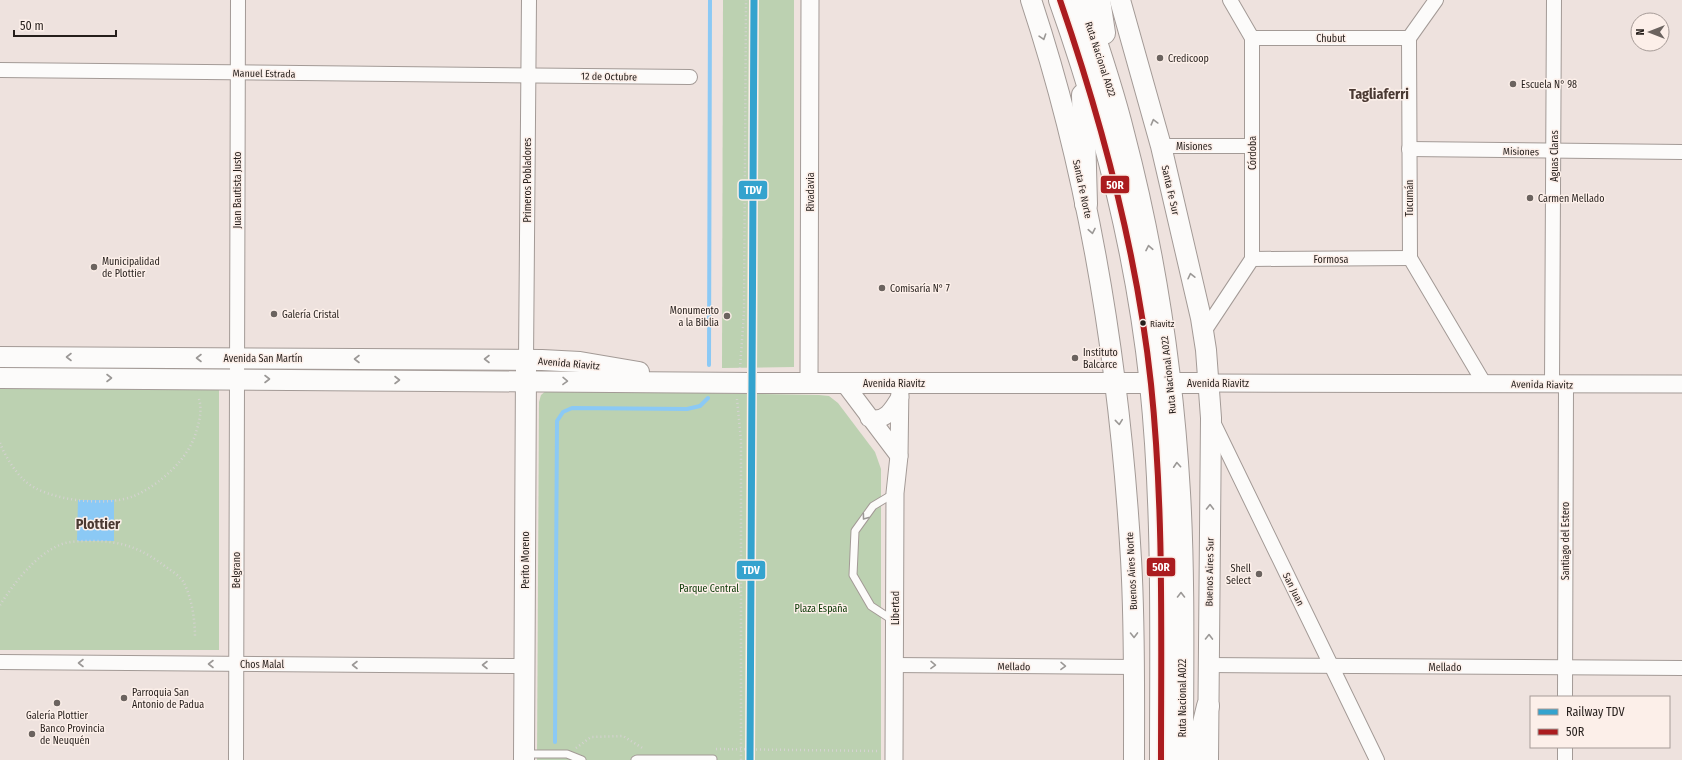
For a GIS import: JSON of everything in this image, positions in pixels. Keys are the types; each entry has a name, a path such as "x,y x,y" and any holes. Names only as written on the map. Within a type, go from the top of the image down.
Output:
{"highway":[{"name":"Ruta Nacional A022","path":"1060,0 1082,62 1120,204 1138,296 1160,383 1177,462 1181,524 1182,760"},
{"name":"Ruta Nacional A022","path":"1082,0 1110,84 1133,172 1146,230 1160,306 1161,760"},
{"path":"1099,0 1110,84"},
{"path":"1082,62 1086,204"},
{"path":"1195,760 1208,706"}],"main road":[{"name":"Santa Fe Norte","path":"1031,0 1063,105 1086,204 1104,296 1115,383"},
{"name":"Santa Fe Sur","path":"1120,0 1161,146 1204,333 1210,383"},
{"name":"Avenida San Martín","path":"0,357 526,360"},
{"name":"Avenida Riavitz","path":"526,360 580,362 707,383"},
{"name":"Perito Moreno","path":"524,757 526,360"},
{"path":"0,378 526,380"},
{"name":"Avenida Riavitz","path":"526,380 707,383 844,383 900,390 1115,383 1210,383"},
{"name":"Buenos Aires Norte","path":"1115,383 1131,559 1134,667 1134,760"},
{"name":"Buenos Aires Sur","path":"1208,760 1210,383"}],"street":[{"name":"Juan Bautista Justo","path":"236,379 238,0"},
{"name":"Primeros Pobladores","path":"526,360 529,0"},
{"name":"Rivadavia","path":"809,383 810,0"},
{"path":"1230,0 1252,38"},
{"path":"1409,38 1436,0"},
{"name":"Aguas Claras","path":"1554,0 1554,152 1559,384"},
{"name":"Chubut","path":"1252,38 1409,38"},
{"name":"Córdoba","path":"1252,38 1252,259"},
{"name":"Tucumán","path":"1409,38 1410,258"},
{"name":"Manuel Estrada","path":"0,70 528,75"},
{"name":"12 de Octubre","path":"528,75 690,77"},
{"name":"Misiones","path":"1161,146 1252,146"},
{"name":"Misiones","path":"1409,149 1554,152 1682,152"},
{"path":"1410,258 1484,383"},
{"name":"Formosa","path":"1252,259 1410,258"},
{"path":"1204,333 1252,259"},
{"path":"1197,304 1207,308 1222,304"},
{"name":"Belgrano","path":"236,379 236,760"},
{"path":"844,383 899,456"},
{"name":"Avenida Riavitz","path":"1210,383 1682,384"},
{"name":"Santiago del Estero","path":"1559,384 1565,696"},
{"path":"869,418 877,419 886,416 900,390"},
{"name":"Libertad","path":"894,755 895,493 899,456 900,390"},
{"name":"San Juan","path":"1211,418 1377,760"},
{"name":"Chos Malal","path":"0,662 524,666"},
{"name":"Mellado","path":"894,665 1134,667"},
{"name":"Mellado","path":"1208,665 1682,668"},
{"path":"1565,748 1565,760"}],"lane":[{"path":"895,493 873,506 855,531 853,575 871,606 895,621"},
{"path":"524,757 567,754 582,760"},
{"path":"635,760 713,759"}],"path":[{"path":"0,443 4,452 26,482 57,498 111,501 134,496 159,481 186,453 195,438 200,419 201,405 199,399"},
{"path":"0,606 14,586 47,553 64,543 77,541 114,541 132,547 154,558 183,582 195,625 195,637"},
{"path":"567,754 591,737 623,736 644,749 652,749"},
{"path":"711,749 894,755"}],"green space":[{"path":"723,0 794,0 794,367 722,368"},
{"path":"0,389 219,389 219,650 0,650"},
{"name":"Parque Central","path":"547,390 819,395 829,396 838,403 875,452 881,469 881,760 537,760 539,402 541,395"}],"water":[{"path":"78,500 114,500 114,541 77,541"}],"waterway":[{"path":"709,365 710,0"},
{"path":"555,742 557,421 563,412 572,408 687,409 700,406 708,398"}],"rail line":[{"name":"TDV","path":"750,760 754,0"}],"transit line":[{"name":"50R","path":"1060,0 1090,94 1116,189 1137,286 1145,335 1155,431 1160,525 1161,760"}],"place":[{"name":"Credicoop","path":"1160,58"},
{"name":"Escuela N° 98","path":"1513,84"},
{"name":"Carmen Mellado","path":"1530,198"},
{"name":"Municipalidad de Plottier","path":"94,267"},
{"name":"Comisaría N° 7","path":"882,288"},
{"name":"Galería Cristal","path":"274,314"},
{"name":"Monumento a la Biblia","path":"727,316"},
{"name":"Riavitz","path":"1143,323"},
{"name":"Instituto Balcarce","path":"1075,358"},
{"name":"Shell Select","path":"1259,574"},
{"name":"Parroquia San Antonio de Padua","path":"124,698"},
{"name":"Galería Plottier","path":"57,703"},
{"name":"Banco Provincia de Neuquén","path":"32,734"}],"district":[{"name":"Tagliaferri","path":"1379,94"},
{"name":"Plottier","path":"98,524"}],"park label":[{"name":"Plaza España","path":"821,608"}]}
